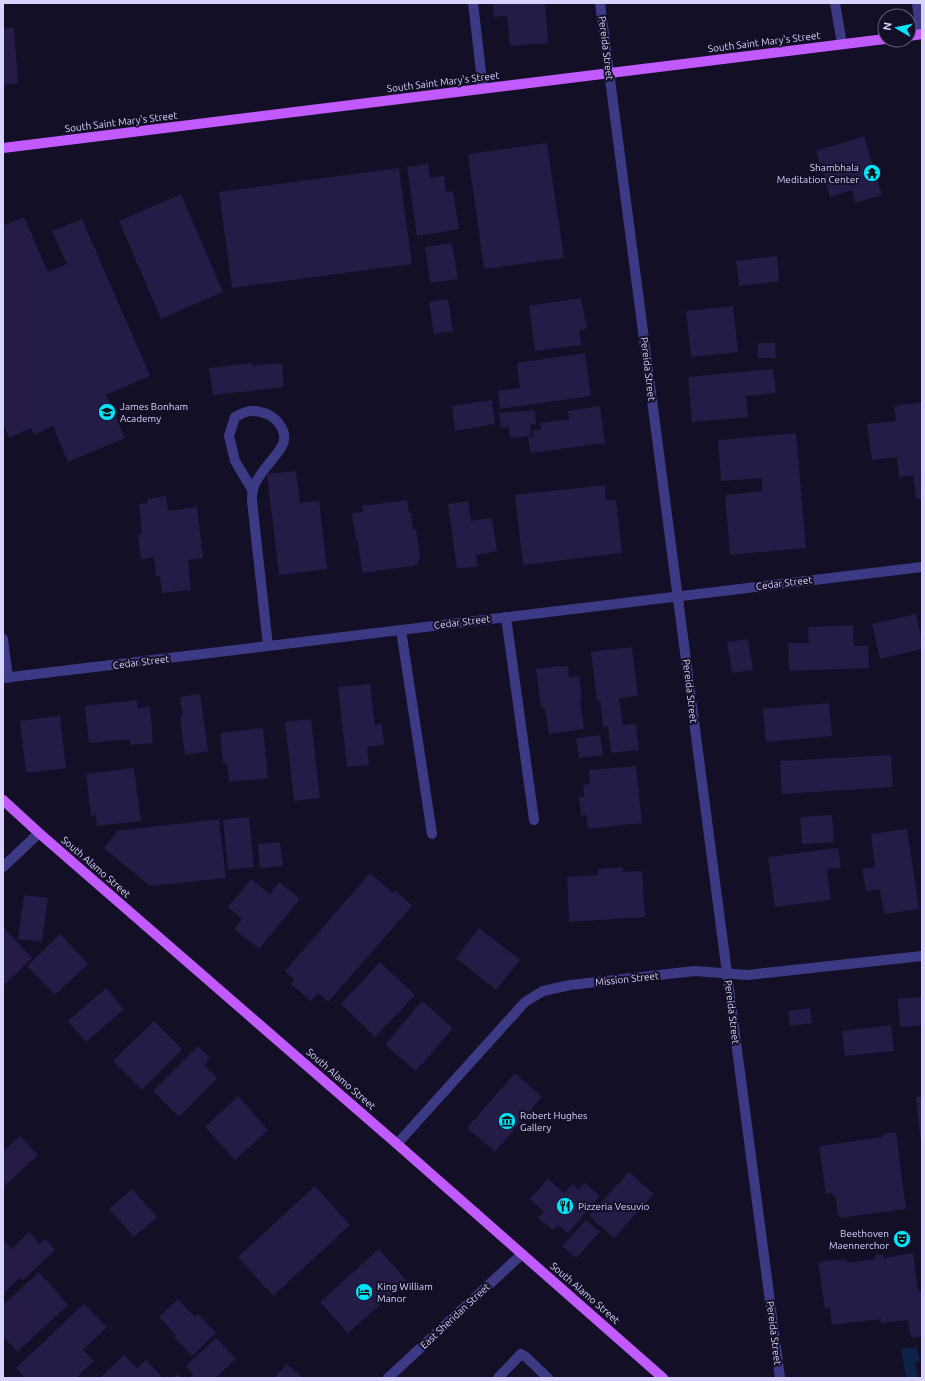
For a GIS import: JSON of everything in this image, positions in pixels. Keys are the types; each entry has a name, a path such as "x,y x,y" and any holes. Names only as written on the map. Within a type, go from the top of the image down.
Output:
{"main road":[{"name":"South Saint Mary's Street","path":"3,148 877,40"},
{"name":"South Alamo Street","path":"3,800 662,1378"}],"street":[{"path":"473,3 483,89"},
{"name":"Pereida Street","path":"600,3 780,1378"},
{"path":"835,3 842,44"},
{"path":"917,3 921,34"},
{"path":"253,491 235,461 229,436 235,417 245,411 257,410 274,417 281,425 284,437 283,445 263,470 253,487 253,491 252,501 268,646"},
{"name":"Cedar Street","path":"6,678 922,567"},
{"path":"506,617 534,820"},
{"path":"401,630 432,834"},
{"path":"3,639 6,678"},
{"path":"3,867 39,833"},
{"name":"Mission Street","path":"397,1144 526,1002 543,991 570,985 695,971 747,975 922,956"},
{"name":"East Sheridan Street","path":"388,1378 522,1254"},
{"path":"498,1378 521,1354 548,1378"}],"water":[{"path":"917,1347 920,1361 915,1362 918,1378 906,1378 901,1349"}],"building":[{"path":"493,3 545,3 548,43 510,46 507,16 494,17"},
{"path":"14,27 18,83 3,85 3,29"},
{"path":"864,136 882,195 855,203 852,190 830,197 816,151"},
{"path":"547,143 564,258 484,269 468,154"},
{"path":"428,164 430,178 444,176 446,192 453,191 459,229 417,236 407,167"},
{"path":"399,168 412,264 232,288 219,192"},
{"path":"181,194 223,292 161,319 119,221"},
{"path":"24,217 48,272 67,264 52,231 82,219 150,376 106,395 125,438 68,462 53,426 34,435 31,428 9,438 3,423 3,226"},
{"path":"452,243 458,279 430,283 425,247"},
{"path":"777,256 779,281 739,286 736,261"},
{"path":"581,298 587,329 579,330 581,345 535,351 529,306"},
{"path":"448,299 453,331 434,334 429,302"},
{"path":"733,306 738,352 691,357 686,311"},
{"path":"758,343 775,343 776,358 758,358"},
{"path":"585,353 591,396 500,409 498,391 520,388 517,363"},
{"path":"252,363 252,366 282,363 284,387 213,395 209,368"},
{"path":"773,369 776,393 746,396 748,417 692,422 688,377"},
{"path":"492,400 495,424 455,431 452,406"},
{"path":"922,402 922,499 916,499 913,475 899,477 897,457 872,460 867,424 896,421 894,406"},
{"path":"600,406 605,443 531,453 528,438 534,437 532,431 541,430 540,423 569,419 568,411"},
{"path":"535,410 536,424 530,424 531,436 510,438 509,427 501,428 499,413"},
{"path":"796,433 806,548 730,555 725,495 762,491 762,478 721,481 718,440"},
{"path":"296,471 300,503 319,501 327,569 279,575 267,474"},
{"path":"605,485 606,501 616,500 622,553 523,565 515,495"},
{"path":"166,496 168,511 197,507 203,558 188,560 191,590 162,593 160,576 156,576 154,557 141,559 138,535 142,534 139,504 148,503 147,499"},
{"path":"407,500 409,513 411,513 413,530 416,529 420,557 417,564 413,566 362,573 358,540 356,540 352,513 363,512 362,506"},
{"path":"468,501 471,521 492,518 497,551 476,555 478,566 457,569 448,504"},
{"path":"916,614 922,641 922,649 880,659 872,624"},
{"path":"853,625 854,646 868,646 869,668 789,671 788,643 809,643 808,627"},
{"path":"748,639 753,670 732,673 727,642"},
{"path":"632,647 638,696 619,698 623,725 636,724 639,750 611,753 608,726 603,727 600,700 597,701 591,652"},
{"path":"568,666 569,677 579,676 584,729 549,734 545,708 541,708 536,669"},
{"path":"370,684 375,725 382,724 384,745 367,747 369,765 347,767 338,687"},
{"path":"200,694 208,751 185,755 180,717 183,717 180,697"},
{"path":"137,700 138,708 150,706 153,743 130,745 130,739 89,743 85,706"},
{"path":"829,703 832,736 766,742 763,709"},
{"path":"60,716 66,768 26,773 20,721"},
{"path":"311,719 320,798 294,801 285,722"},
{"path":"263,728 268,778 229,782 227,763 223,763 220,733"},
{"path":"600,735 603,755 579,758 576,738"},
{"path":"891,755 893,787 782,794 780,761"},
{"path":"636,766 642,823 588,829 586,815 581,816 579,797 584,797 583,785 590,784 589,770"},
{"path":"134,768 141,821 97,826 96,815 91,816 86,774"},
{"path":"832,815 834,842 802,844 800,817"},
{"path":"249,817 254,867 228,870 223,820"},
{"path":"219,819 226,878 150,886 104,848 116,831"},
{"path":"907,829 919,909 884,914 880,889 866,891 862,869 875,867 871,834"},
{"path":"280,842 283,866 260,868 258,844"},
{"path":"838,848 841,868 827,869 831,900 775,907 768,857"},
{"path":"623,867 623,872 642,871 645,917 569,922 567,877 598,875 598,869"},
{"path":"370,873 393,893 395,890 412,906 328,1002 318,993 311,1001 291,984 295,980 285,971"},
{"path":"251,879 270,894 279,882 300,899 259,949 234,929 242,919 228,907"},
{"path":"24,895 48,898 42,942 18,939"},
{"path":"3,927 32,958 3,986"},
{"path":"479,928 520,960 496,990 456,958"},
{"path":"60,934 88,964 55,995 27,966"},
{"path":"380,962 415,995 375,1037 341,1004"},
{"path":"106,988 124,1009 86,1042 68,1021"},
{"path":"921,997 922,1025 900,1027 898,999"},
{"path":"422,1001 453,1028 416,1071 385,1045"},
{"path":"810,1008 812,1023 790,1026 788,1011"},
{"path":"154,1021 182,1049 142,1090 113,1061"},
{"path":"891,1025 894,1051 845,1056 842,1031"},
{"path":"198,1046 210,1058 204,1065 217,1078 179,1117 153,1091"},
{"path":"515,1073 542,1097 495,1152 467,1128"},
{"path":"238,1096 268,1130 235,1160 205,1127"},
{"path":"916,1097 922,1097 922,1142 921,1142"},
{"path":"896,1132 906,1209 839,1218 835,1196 833,1196 832,1193 826,1194 819,1146 883,1137 882,1134"},
{"path":"20,1136 38,1155 3,1187 3,1152"},
{"path":"629,1172 654,1194 614,1238 589,1216"},
{"name":"Pizzeria Vesuvio","path":"548,1179 564,1193 573,1184 578,1189 585,1183 600,1196 568,1233 558,1225 553,1230 538,1218 544,1212 530,1199"},
{"path":"315,1186 350,1225 273,1296 238,1257"},
{"path":"132,1189 157,1217 134,1237 109,1209"},
{"path":"586,1220 600,1232 576,1258 562,1246"},
{"path":"29,1232 40,1244 45,1239 55,1250 23,1280 20,1278 3,1293 3,1240 12,1249"},
{"name":"King William Manor","path":"379,1249 407,1281 348,1333 320,1302"},
{"path":"913,1253 918,1291 922,1291 922,1336 911,1338 908,1320 881,1323 881,1319 832,1325 830,1308 825,1309 818,1262 846,1259 847,1263 876,1259 875,1255 883,1254 884,1258"},
{"path":"39,1272 68,1305 17,1352 3,1336 3,1305"},
{"path":"178,1299 195,1317 198,1314 216,1333 192,1356 174,1337 176,1335 159,1317"},
{"path":"84,1304 107,1327 83,1350 94,1361 76,1378 25,1378 16,1368"},
{"path":"216,1338 236,1359 215,1378 189,1378 193,1374 186,1366"},
{"path":"124,1355 137,1368 146,1360 163,1378 100,1378"},
{"path":"287,1364 303,1378 274,1378"},
{"path":"178,1374 181,1378 173,1378"}],"place":[{"name":"Shambhala Meditation Center","path":"872,173"},
{"name":"James Bonham Academy","path":"107,412"},
{"name":"Robert Hughes Gallery","path":"507,1121"},
{"name":"Pizzeria Vesuvio","path":"565,1206"},
{"name":"Beethoven Maennerchor","path":"902,1239"},
{"name":"King William Manor","path":"364,1292"}]}
